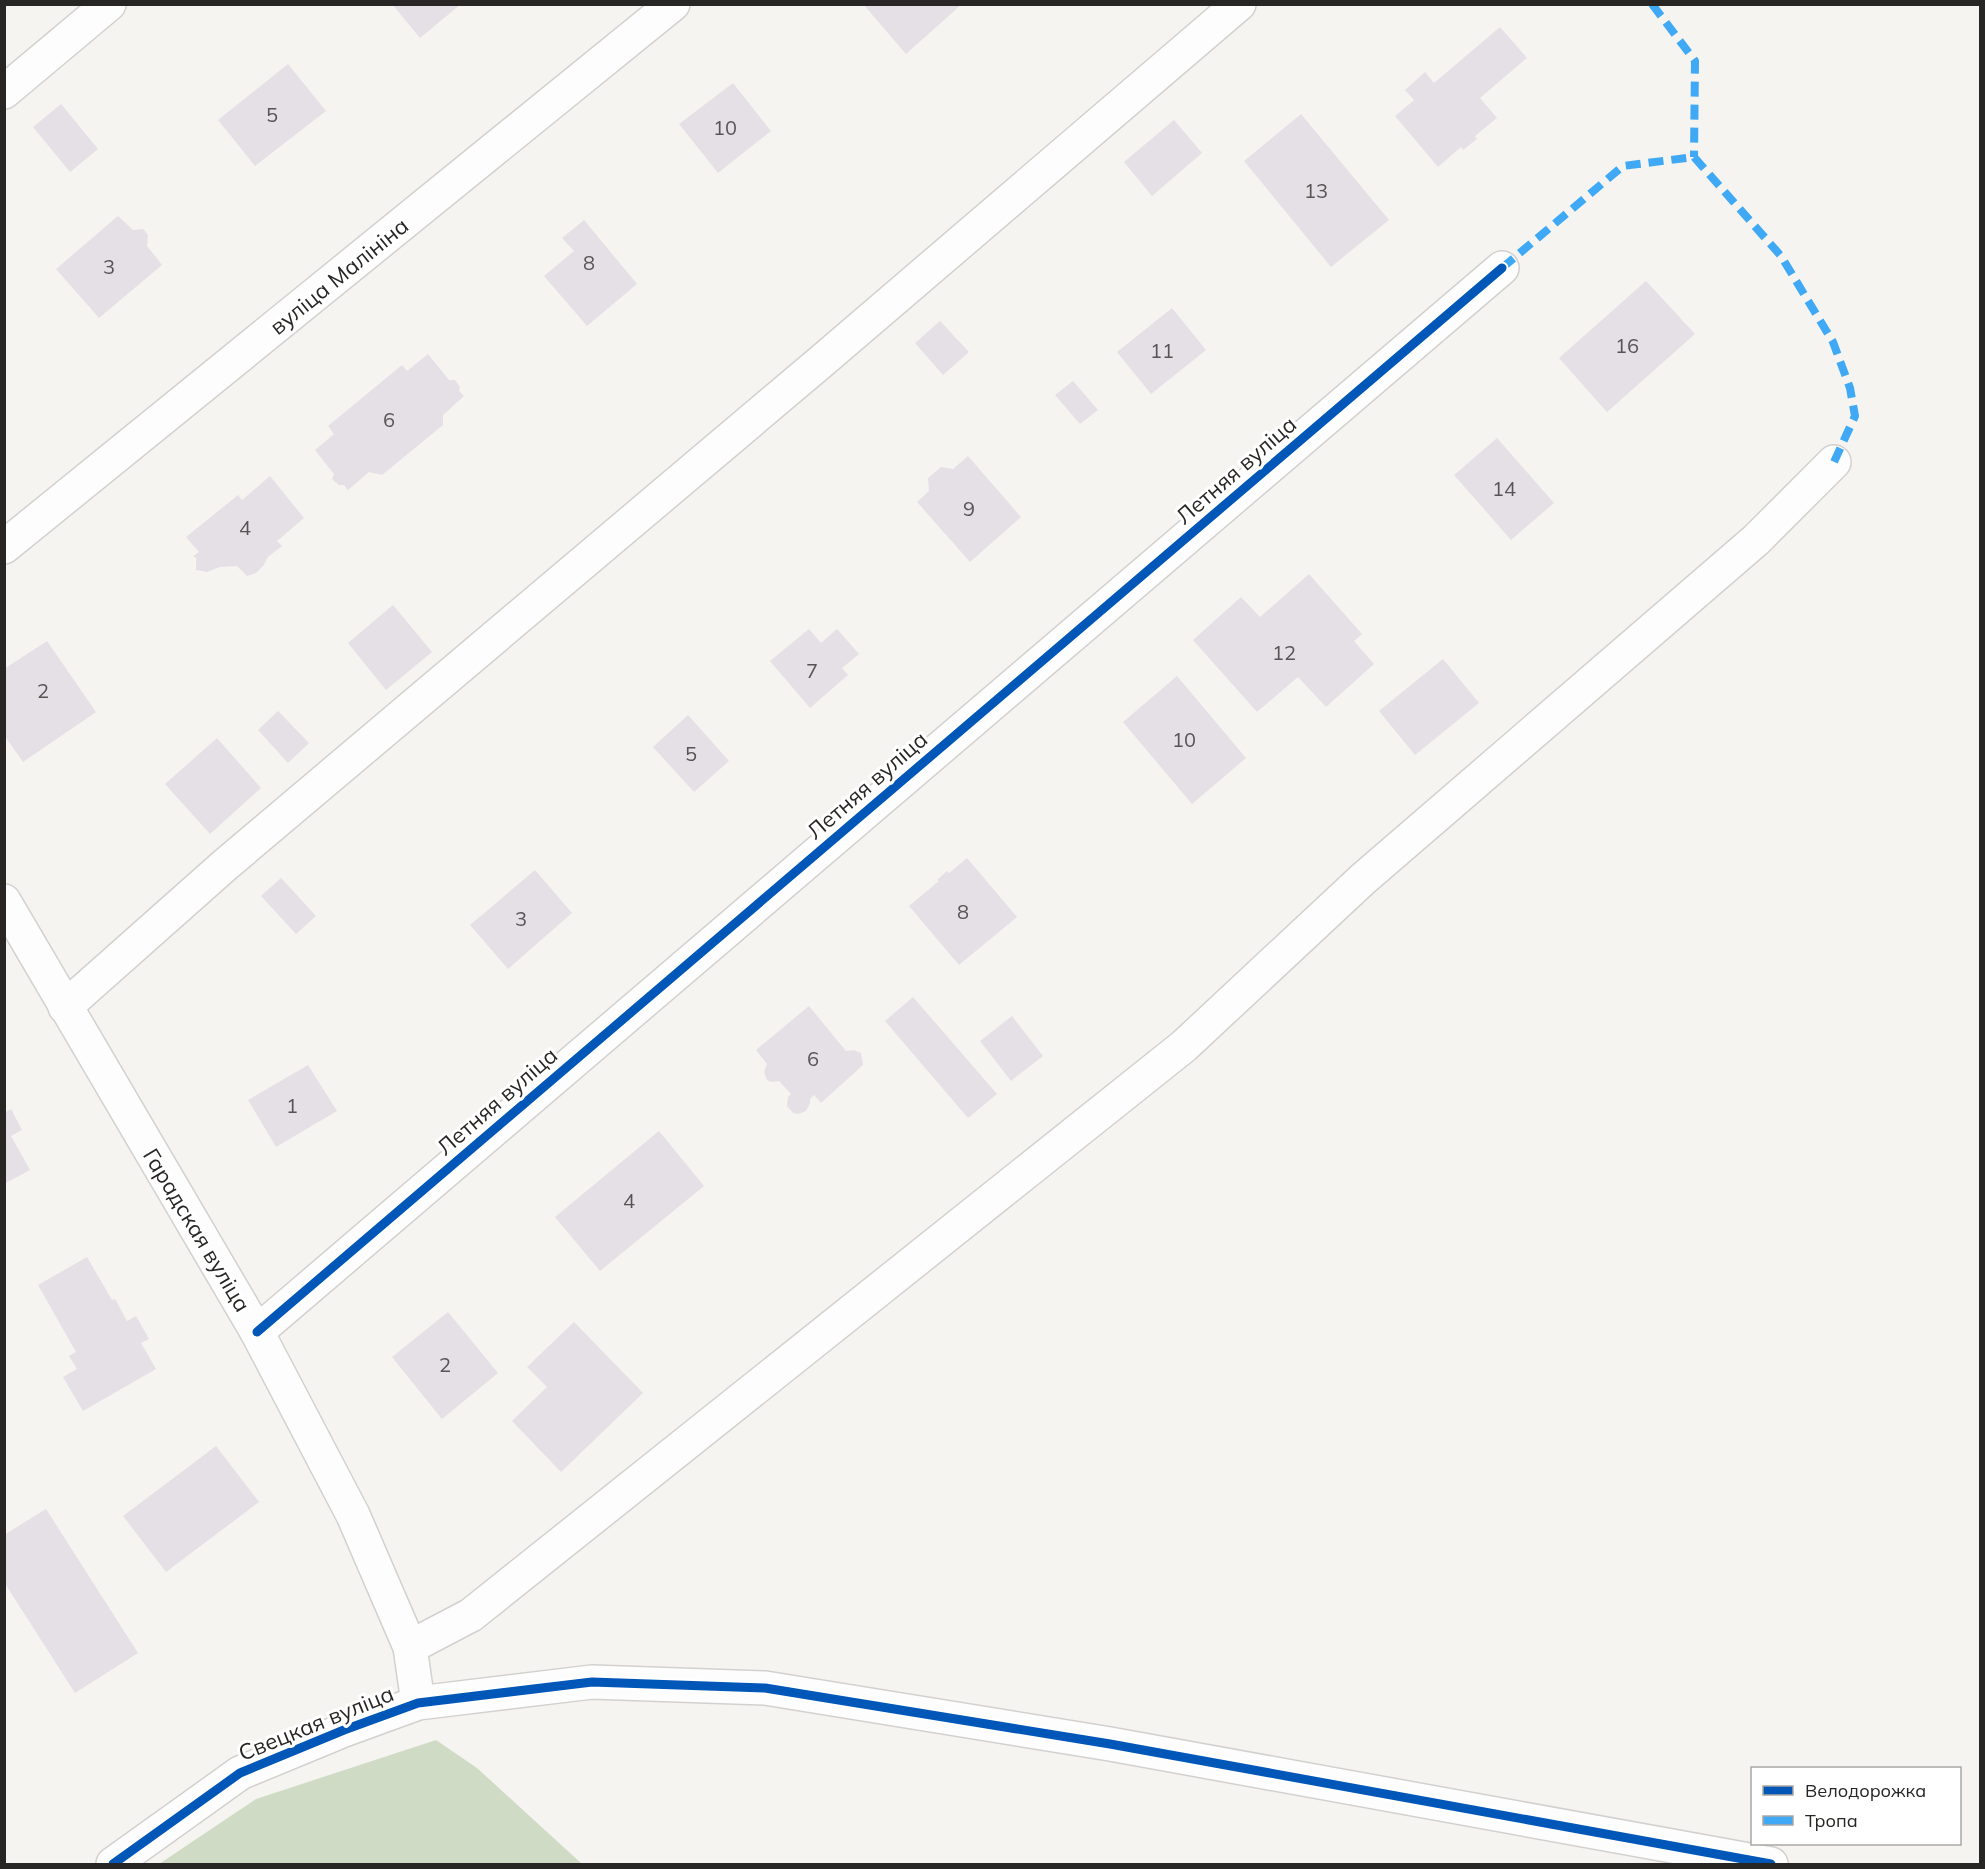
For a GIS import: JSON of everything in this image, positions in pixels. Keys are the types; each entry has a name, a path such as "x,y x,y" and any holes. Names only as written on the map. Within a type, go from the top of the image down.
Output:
{"street":[{"path":"4,92 109,4"},
{"name":"вуліца Малініна","path":"4,547 673,4"},
{"path":"65,1007 225,865 823,360 1239,4"},
{"name":"Летняя вуліца","path":"257,1332 1502,268"},
{"path":"410,1647 471,1615 1184,1046 1363,879 1756,540 1834,462"},
{"name":"Гарадская вуліца","path":"4,901 257,1332 353,1515 410,1647 418,1703"},
{"name":"Свецкая вуліца","path":"113,1864 240,1773 344,1730 418,1703 592,1682 765,1688 1110,1744 1771,1864"}],"green space":[{"path":"436,1740 477,1768 582,1864 159,1864 256,1799"}],"building":[{"path":"392,4 461,4 420,38"},
{"path":"863,4 962,4 906,54"},
{"path":"1500,27 1527,58 1480,98 1497,118 1475,136 1477,139 1463,150 1461,147 1438,167 1395,116 1414,100 1405,90 1425,72 1434,83"},
{"path":"288,64 326,111 255,166 218,120"},
{"path":"733,83 771,131 718,173 679,124"},
{"path":"61,104 98,149 70,172 33,127"},
{"path":"1301,114 1389,220 1331,267 1244,161"},
{"path":"1174,120 1202,153 1152,196 1124,162"},
{"path":"118,216 133,230 143,229 148,235 147,246 162,265 99,318 56,269"},
{"path":"584,220 637,284 587,326 544,276 574,251 562,238"},
{"path":"1646,281 1695,334 1607,412 1559,358"},
{"path":"1172,308 1206,350 1151,394 1117,352"},
{"path":"940,321 969,352 943,375 915,343"},
{"path":"428,354 449,380 455,380 460,387 459,391 464,396 443,415 443,425 382,475 369,472 348,490 344,485 339,485 332,479 334,474 315,450 334,434 328,426 402,365 407,371"},
{"path":"1073,381 1098,410 1080,424 1055,395"},
{"path":"1497,438 1554,503 1511,540 1454,475"},
{"path":"968,456 1021,517 970,562 917,502 929,491 928,478 941,467 953,469"},
{"path":"270,476 304,518 277,541 282,546 268,557 256,573 247,576 237,566 220,567 207,572 196,570 196,558 193,556 199,552 186,537 238,495 242,500"},
{"path":"1309,574 1362,634 1354,641 1374,664 1326,707 1298,677 1257,712 1193,640 1241,597 1260,617"},
{"path":"393,605 432,652 386,690 348,643"},
{"path":"809,629 821,643 837,629 859,654 842,668 848,675 810,708 770,661"},
{"path":"47,641 96,712 23,762 4,735 4,669"},
{"path":"1443,659 1479,703 1415,755 1379,711"},
{"path":"1177,676 1246,758 1192,804 1123,722"},
{"path":"278,711 309,743 288,763 258,730"},
{"path":"688,715 729,761 694,792 653,747"},
{"path":"217,738 261,788 210,834 165,784"},
{"path":"967,858 1017,917 959,965 909,906 939,881 937,880 947,871 949,873"},
{"path":"535,870 572,913 508,969 470,925"},
{"path":"281,878 316,916 296,934 261,896"},
{"path":"913,997 997,1094 968,1118 885,1021"},
{"path":"809,1006 846,1051 854,1050 861,1053 863,1065 821,1103 814,1095 806,1111 798,1114 793,1113 787,1106 788,1097 791,1094 779,1081 767,1080 764,1072 767,1064 756,1050"},
{"path":"1012,1016 1043,1056 1011,1081 980,1041"},
{"path":"308,1065 337,1111 276,1147 248,1100"},
{"path":"11,1109 22,1130 11,1136 30,1170 4,1184 4,1113"},
{"path":"659,1131 704,1186 600,1271 555,1217"},
{"path":"87,1257 127,1321 136,1316 149,1339 141,1343 156,1369 83,1411 63,1377 77,1369 69,1356 76,1352 38,1285"},
{"path":"448,1312 498,1373 442,1419 392,1357"},
{"path":"574,1322 643,1393 561,1472 512,1421 547,1387 527,1367"},
{"path":"216,1446 259,1502 166,1572 123,1516"},
{"path":"46,1509 138,1653 75,1693 4,1582 4,1535"}],"marked path":[{"path":"1652,4 1695,61 1694,157"},
{"path":"1502,268 1623,166 1694,157 1781,256 1833,342 1850,388 1855,416 1834,462"}],"cycle path":[{"path":"257,1332 1502,268"},
{"path":"113,1864 240,1773 344,1730 418,1703 592,1682 765,1688 1110,1744 1771,1864"}]}
